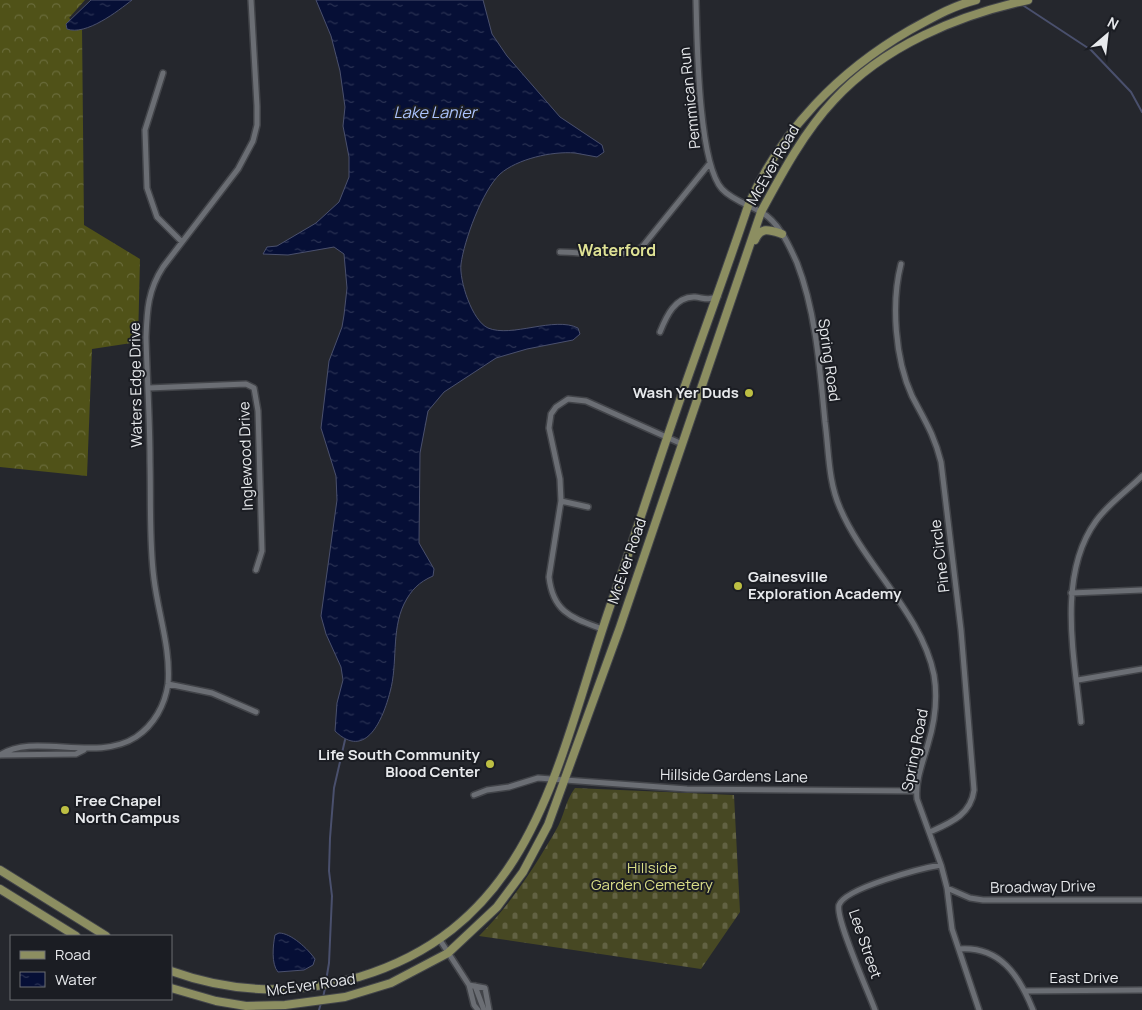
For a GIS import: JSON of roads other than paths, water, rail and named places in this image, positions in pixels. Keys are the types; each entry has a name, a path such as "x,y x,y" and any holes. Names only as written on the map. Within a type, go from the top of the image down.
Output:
{"main road":[{"name":"McEver Road","path":"172,971 191,978 238,988 284,990 342,982 385,968 440,940 465,920 487,898 508,871 537,822 748,206 769,164 797,126 852,69 876,50 934,17 957,5 976,0"},
{"name":"McEver Road","path":"172,988 239,1004 284,1006 345,997 391,983 448,954 497,907 523,872 548,825 682,444 761,212 812,126 835,98 869,70 887,56 948,22 1028,0"},
{"path":"735,285 741,278 759,232 767,229 782,234"},
{"path":"0,870 104,935"},
{"path":"0,889 74,935"}],"street":[{"name":"Waters Edge Drive","path":"0,755 9,750 45,746 85,749 118,745 136,737 158,714 165,699 169,667 154,578 146,337 148,298 154,281 238,169 253,141 257,106 251,0"},
{"name":"Pemmican Run","path":"696,0 704,136 710,163 721,189 748,206"},
{"path":"163,73 145,130 147,188 157,217 182,242"},
{"path":"560,252 617,253 637,250 642,247 710,163"},
{"name":"Spring Road","path":"748,206 761,212 782,234 797,264 807,299 824,415 828,458 840,508 874,568 915,628 926,650 933,672 936,709 916,791 941,865 947,888 952,929 979,1010"},
{"name":"Pine Circle","path":"901,264 895,291 897,342 905,376 912,394 934,436 941,462 961,630 974,790 973,799 964,813 930,832"},
{"path":"660,332 672,309 682,300 693,297 710,300 718,296"},
{"name":"Inglewood Drive","path":"148,388 246,384 254,388 258,411 262,551 256,570"},
{"path":"602,629 574,619 563,611 556,602 550,588 561,501 560,479 549,428 551,414 562,402 577,399 586,401 682,444"},
{"path":"1081,722 1072,634 1071,593 1080,552 1096,521 1142,476"},
{"path":"561,501 588,507"},
{"path":"1071,593 1142,590"},
{"path":"1078,680 1142,669"},
{"path":"168,684 212,693 256,712"},
{"name":"Waters Edge Drive","path":"0,755 76,754 85,749"},
{"name":"Hillside Gardens Lane","path":"474,795 538,778 687,789 916,791"},
{"name":"Lee Street","path":"876,1010 842,926 838,908 840,903 850,894 897,875 941,865"},
{"name":"Broadway Drive","path":"947,888 970,898 984,900 1142,900"},
{"path":"440,940 472,986 484,1010"},
{"path":"959,949 982,949 997,957 1014,973 1025,991 1033,1010"},
{"path":"472,986 485,988 489,1010"},
{"path":"472,986 474,1005 478,1010"},
{"name":"East Drive","path":"1025,991 1142,990"}],"water":[{"path":"91,0 132,0 92,26 75,30 67,29 66,24"},
{"name":"Lake Lanier","path":"316,0 483,0 492,34 507,56 560,117 602,145 604,152 597,157 575,153 556,153 535,157 516,164 500,174 493,182 475,217 463,254 461,271 464,289 472,309 482,324 488,328 509,331 545,325 568,325 578,328 580,334 573,340 527,349 496,358 444,392 428,411 420,453 419,543 434,569 433,576 416,587 404,604 397,625 394,670 387,703 372,733 364,739 356,741 346,739 335,731 337,703 343,680 341,667 326,634 321,616 337,500 336,476 321,428 329,361 342,327 344,315 347,288 344,254 334,247 288,255 263,254 267,247 277,246 316,223 339,202 349,177 349,157 343,126 345,107 340,71 331,36"},
{"path":"279,933 289,936 304,946 315,959 313,965 304,970 278,972 274,964 273,949 275,935"}],"waterway":[{"path":"1021,4 1091,50 1131,92 1142,112"},
{"path":"326,981 329,963 332,896 329,871 330,838 334,788 345,740"},
{"path":"323,998 325,988"},
{"path":"319,1010 321,1003"}],"place":[{"name":"Wash Yer Duds","path":"749,393"},
{"name":"Gainesville Exploration Academy","path":"738,586"},
{"name":"Life South Community Blood Center","path":"490,764"},
{"name":"Free Chapel North Campus","path":"65,810"}],"district":[{"name":"Waterford","path":"617,250"}],"park label":[{"name":"Hillside Garden Cemetery","path":"652,876"}]}
